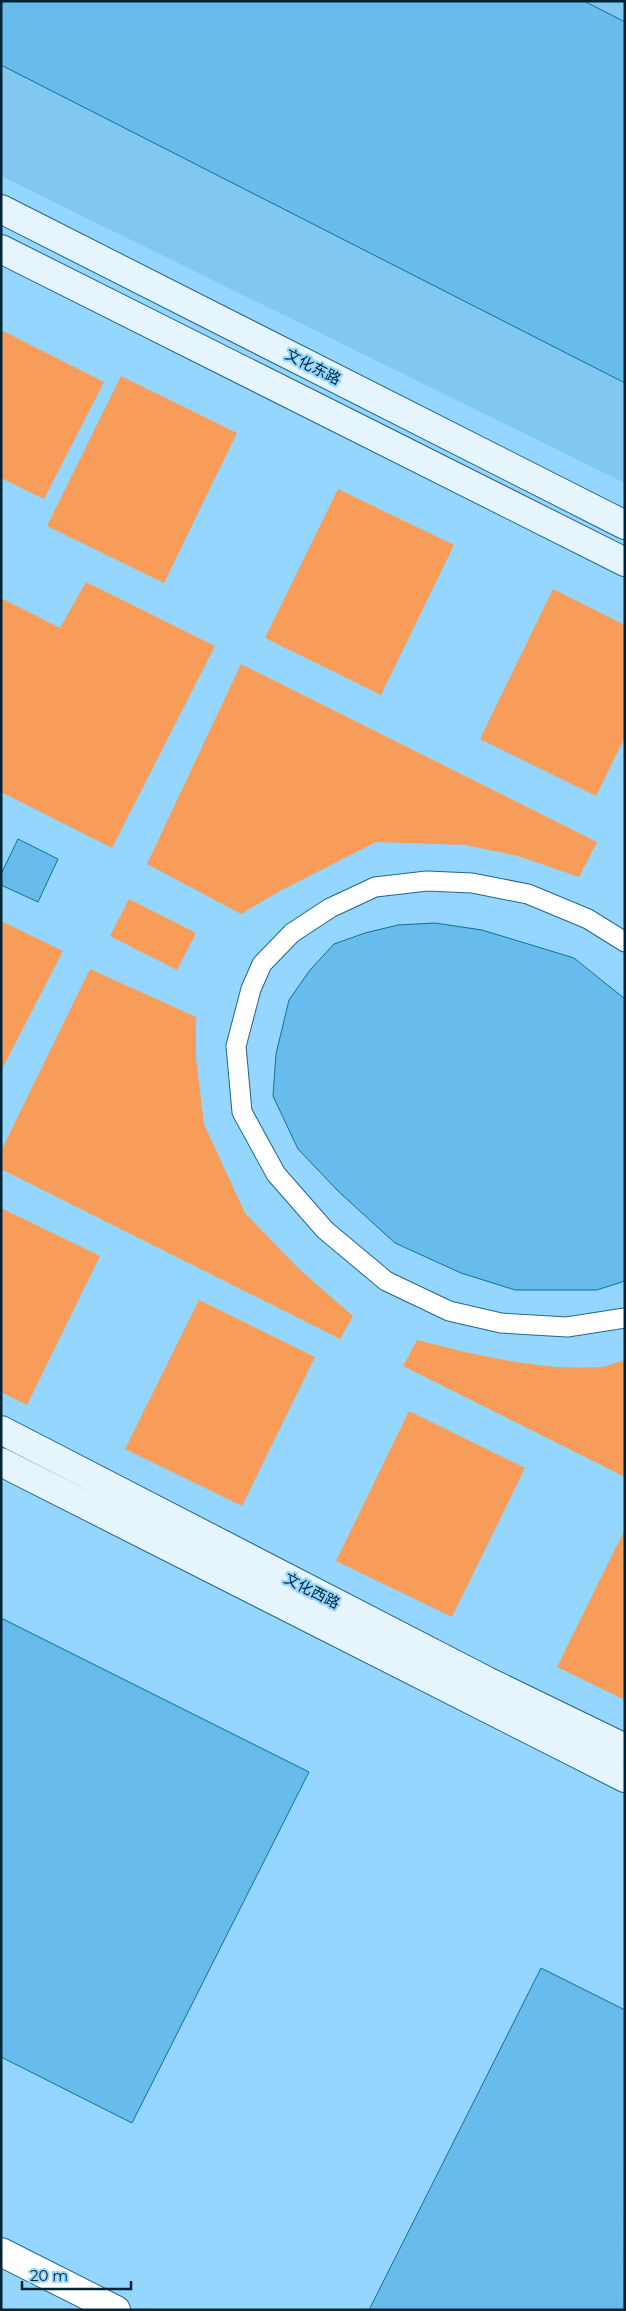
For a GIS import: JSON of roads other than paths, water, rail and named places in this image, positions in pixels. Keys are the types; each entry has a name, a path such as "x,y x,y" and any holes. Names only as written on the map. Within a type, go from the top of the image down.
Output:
{"street":[{"name":"文化东路","path":"1,209 625,525"},
{"path":"1,249 625,562"},
{"name":"文化西路","path":"1,1430 478,1677 625,1748"},
{"name":"文化西路","path":"1,1462 625,1778"},
{"path":"1,2252 116,2310"}],"lane":[{"path":"625,942 588,919 528,894 472,883 427,881 374,887 330,908 292,932 262,964 250,989 236,1046 242,1112 276,1174 325,1230 386,1281 449,1311 501,1323 567,1326 625,1318"}]}
